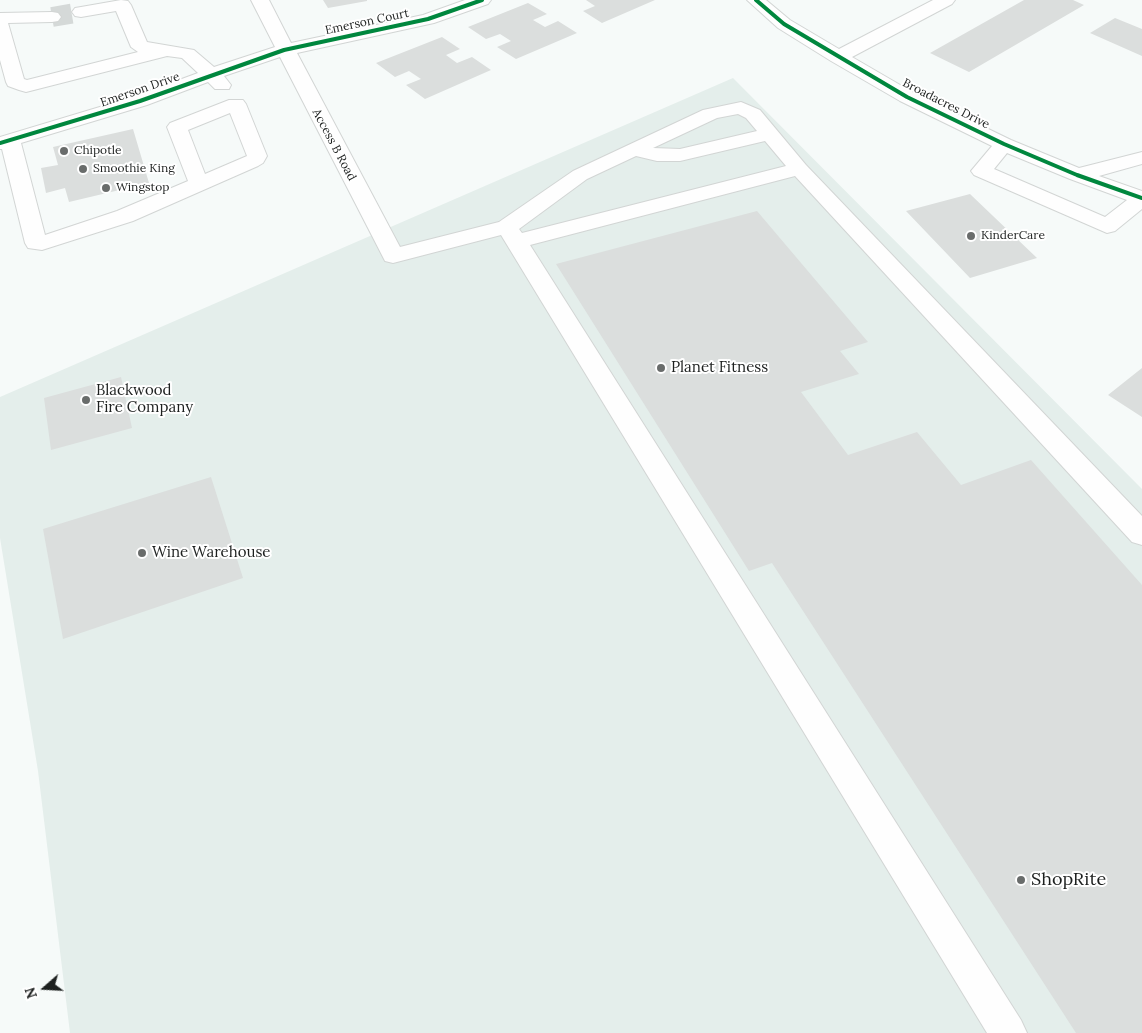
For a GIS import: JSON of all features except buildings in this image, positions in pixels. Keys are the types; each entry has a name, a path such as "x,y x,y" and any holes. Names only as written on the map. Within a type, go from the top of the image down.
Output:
{"street":[{"name":"Access B Road","path":"260,0 284,50 393,256 512,235"},
{"name":"Emerson Court","path":"284,50 428,19 482,0"},
{"name":"Broadacres Drive","path":"756,0 784,24 907,97 1004,144 1077,175 1142,199"},
{"path":"838,57 946,0"},
{"path":"5,142 36,242 42,243 125,216 251,162 257,156 231,94 212,74 188,54 140,47 122,5 81,12"},
{"path":"0,18 52,16"},
{"path":"0,25 16,82 26,86 167,50"},
{"name":"Emerson Drive","path":"5,142 140,101 284,50"},
{"path":"199,184 177,128 236,104"},
{"path":"512,235 580,175 710,114 728,108 741,108 754,114 799,169 1142,534"},
{"path":"634,150 657,155 680,155 770,134"},
{"path":"1004,144 981,170 1107,226 1142,199"},
{"path":"1077,175 1142,158"},
{"path":"512,235 799,169"},
{"path":"512,235 1008,1033"}],"shaded area":[{"path":"733,78 1142,489 1142,1033 70,1033 38,771 0,538 0,397"}],"tunnel":[{"path":"52,17 81,12"}],"cycle path":[{"path":"0,143 140,101 284,50 428,19 482,0"},
{"path":"756,0 784,24 907,97 1004,144 1077,175 1142,198"}],"place":[{"name":"Chipotle","path":"64,151"},
{"name":"Smoothie King","path":"83,169"},
{"name":"Wingstop","path":"106,188"},
{"name":"KinderCare","path":"971,236"},
{"name":"Planet Fitness","path":"661,368"},
{"name":"Blackwood Fire Company","path":"86,400"},
{"name":"Wine Warehouse","path":"142,553"},
{"name":"ShopRite","path":"1021,880"}]}
